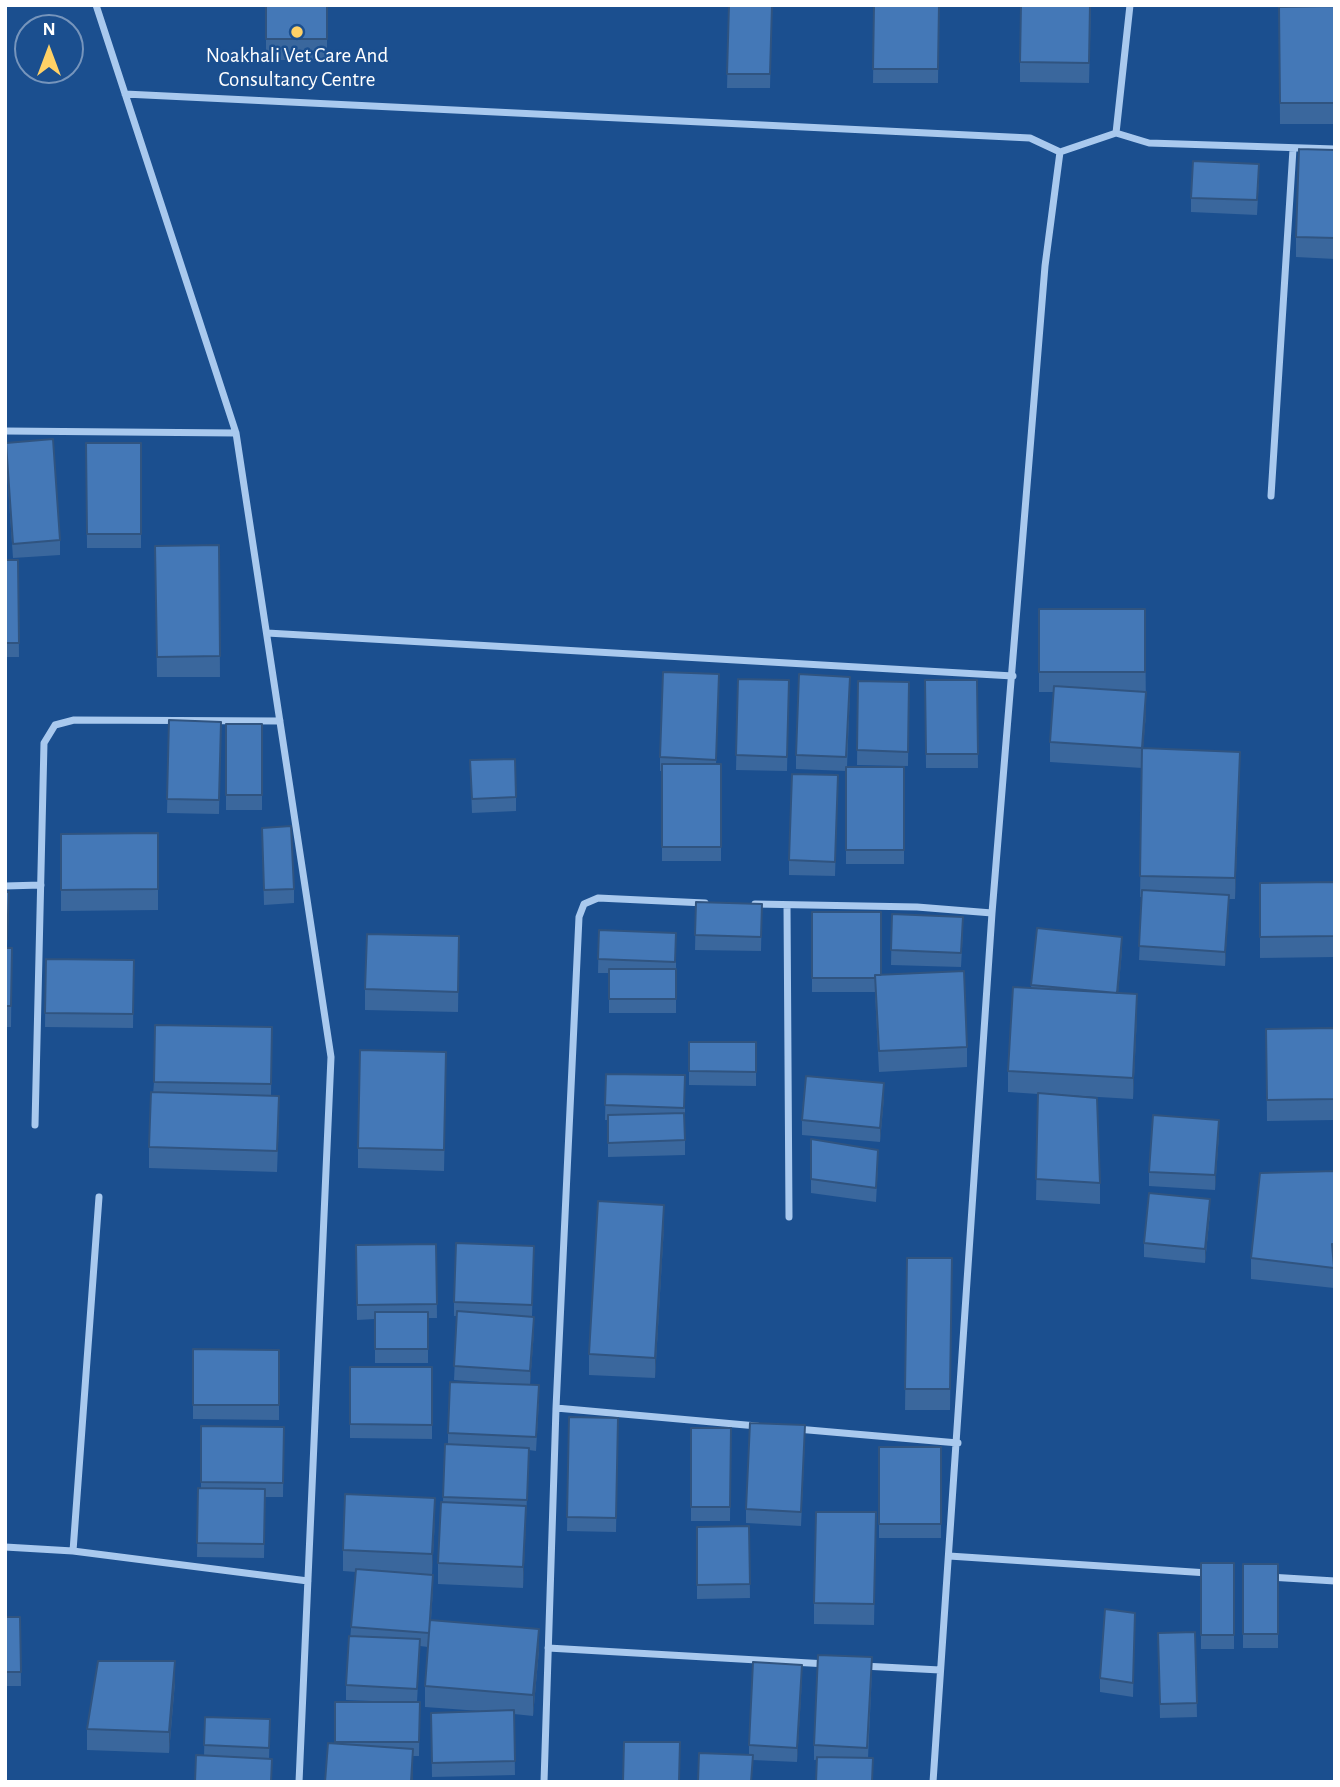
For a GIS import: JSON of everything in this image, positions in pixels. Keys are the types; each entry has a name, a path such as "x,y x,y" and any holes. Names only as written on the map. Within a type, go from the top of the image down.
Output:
{"street":[{"path":"96,5 236,433 331,1057 299,1782"},
{"path":"1116,133 1130,5"},
{"path":"125,94 1030,138 1060,152 1116,133 1149,144 1335,149"},
{"path":"1271,496 1293,149"},
{"path":"933,1782 992,913 1045,266 1060,152"},
{"path":"5,431 236,433"},
{"path":"267,634 1013,676"},
{"path":"35,1125 44,743 55,725 74,720 280,721"},
{"path":"5,886 41,885"},
{"path":"544,1782 555,1408 579,917 584,904 598,898 713,904"},
{"path":"750,904 917,907 992,913"},
{"path":"787,905 789,1217"},
{"path":"73,1551 99,1197"},
{"path":"555,1408 764,1427"},
{"path":"792,1429 958,1443"},
{"path":"5,1547 73,1551 308,1581"},
{"path":"949,1556 1225,1574"},
{"path":"1266,1577 1335,1581"},
{"path":"548,1648 832,1664"},
{"path":"859,1665 940,1670"}],"building":[{"name":"Noakhali Vet Care And Consultancy Centre","path":"266,5 327,5 327,39 266,39"},
{"path":"729,5 772,5 770,74 727,74"},
{"path":"874,5 939,5 938,69 873,69"},
{"path":"1021,5 1090,5 1089,63 1020,62"},
{"path":"1335,6 1335,103 1280,103 1279,7"},
{"path":"1299,149 1335,150 1335,238 1296,237"},
{"path":"1193,161 1259,164 1257,200 1191,198"},
{"path":"53,439 60,540 13,544 6,443"},
{"path":"86,443 141,443 141,534 87,534"},
{"path":"219,545 220,656 157,657 155,546"},
{"path":"5,560 18,560 19,643 5,643"},
{"path":"1039,609 1145,609 1145,672 1039,672"},
{"path":"663,672 719,674 716,760 660,757"},
{"path":"799,674 850,677 846,757 796,755"},
{"path":"738,679 789,680 787,757 736,755"},
{"path":"925,680 977,680 978,754 926,754"},
{"path":"858,681 909,682 908,752 857,750"},
{"path":"1054,686 1146,692 1142,748 1050,742"},
{"path":"169,720 221,722 219,800 167,799"},
{"path":"226,724 262,724 262,795 226,795"},
{"path":"1142,748 1240,752 1235,878 1140,876"},
{"path":"515,759 516,797 472,799 470,760"},
{"path":"662,764 721,764 721,847 662,847"},
{"path":"846,767 904,767 904,850 846,850"},
{"path":"792,774 838,775 835,862 789,860"},
{"path":"291,826 294,889 264,890 262,828"},
{"path":"158,833 158,889 61,890 61,834"},
{"path":"1335,882 1335,936 1260,937 1260,883"},
{"path":"1142,890 1229,895 1225,952 1139,946"},
{"path":"5,892 9,892 7,939 5,939"},
{"path":"696,902 762,904 761,937 695,935"},
{"path":"812,912 881,912 881,975 875,975 875,978 812,978"},
{"path":"892,914 963,917 961,953 891,950"},
{"path":"1037,928 1122,937 1117,993 1031,985"},
{"path":"599,930 676,933 675,962 598,959"},
{"path":"367,934 459,936 458,992 365,989"},
{"path":"5,948 12,948 11,1006 5,1006"},
{"path":"46,959 134,960 133,1014 45,1013"},
{"path":"609,969 676,969 676,999 609,999"},
{"path":"964,971 967,1047 879,1051 875,975"},
{"path":"1013,987 1137,994 1133,1078 1008,1071"},
{"path":"155,1025 272,1027 271,1084 154,1082"},
{"path":"1335,1028 1335,1099 1267,1100 1266,1029"},
{"path":"689,1042 756,1042 756,1072 689,1071"},
{"path":"360,1050 446,1052 444,1150 358,1148"},
{"path":"606,1074 685,1075 684,1108 605,1105"},
{"path":"806,1076 884,1083 880,1128 802,1120"},
{"path":"151,1092 279,1096 277,1151 149,1147"},
{"path":"1038,1093 1097,1098 1100,1183 1036,1179"},
{"path":"684,1113 685,1140 608,1143 608,1115"},
{"path":"1153,1115 1219,1120 1215,1175 1149,1172"},
{"path":"811,1139 878,1150 876,1188 811,1179"},
{"path":"1335,1171 1335,1244 1332,1244 1334,1268 1251,1258 1260,1173"},
{"path":"1149,1193 1210,1199 1205,1249 1144,1243"},
{"path":"598,1201 664,1205 655,1358 589,1354"},
{"path":"456,1243 534,1246 532,1305 454,1302"},
{"path":"436,1244 437,1304 357,1305 356,1245"},
{"path":"907,1258 952,1258 950,1389 905,1389"},
{"path":"457,1311 534,1317 530,1371 454,1366"},
{"path":"375,1312 428,1312 428,1349 375,1349"},
{"path":"193,1349 279,1350 279,1405 193,1405"},
{"path":"350,1367 432,1367 432,1425 350,1424"},
{"path":"450,1382 539,1385 536,1437 448,1433"},
{"path":"569,1417 618,1418 616,1518 567,1517"},
{"path":"750,1423 805,1425 801,1512 746,1509"},
{"path":"201,1426 284,1427 283,1483 201,1482"},
{"path":"691,1428 731,1428 730,1507 691,1507"},
{"path":"445,1444 529,1448 527,1500 443,1497"},
{"path":"879,1447 941,1447 941,1524 879,1524"},
{"path":"198,1488 265,1489 264,1544 197,1543"},
{"path":"345,1494 435,1498 432,1554 343,1550"},
{"path":"441,1502 526,1506 523,1567 438,1563"},
{"path":"816,1512 876,1512 874,1604 814,1603"},
{"path":"749,1526 750,1584 697,1585 697,1527"},
{"path":"1201,1563 1234,1563 1234,1635 1201,1635"},
{"path":"1243,1564 1278,1564 1278,1634 1243,1634"},
{"path":"356,1569 433,1575 429,1633 351,1627"},
{"path":"1105,1609 1135,1613 1133,1683 1100,1678"},
{"path":"5,1617 20,1617 21,1672 5,1672"},
{"path":"430,1620 539,1629 533,1695 425,1686"},
{"path":"1195,1632 1197,1703 1160,1704 1158,1633"},
{"path":"349,1636 420,1639 417,1689 346,1685"},
{"path":"818,1655 872,1657 867,1748 814,1745"},
{"path":"98,1661 175,1661 169,1732 87,1729"},
{"path":"753,1662 802,1665 797,1748 749,1745"},
{"path":"335,1702 420,1702 419,1742 335,1742"},
{"path":"514,1710 515,1761 432,1763 431,1713"},
{"path":"205,1717 270,1719 269,1748 204,1745"},
{"path":"624,1742 680,1742 679,1782 623,1782"},
{"path":"328,1743 413,1749 411,1782 325,1782"},
{"path":"699,1753 753,1755 751,1782 698,1782"},
{"path":"196,1755 272,1759 271,1782 195,1782"},
{"path":"817,1757 873,1758 872,1782 816,1782"}],"place":[{"name":"Noakhali Vet Care And Consultancy Centre","path":"297,32"}]}
